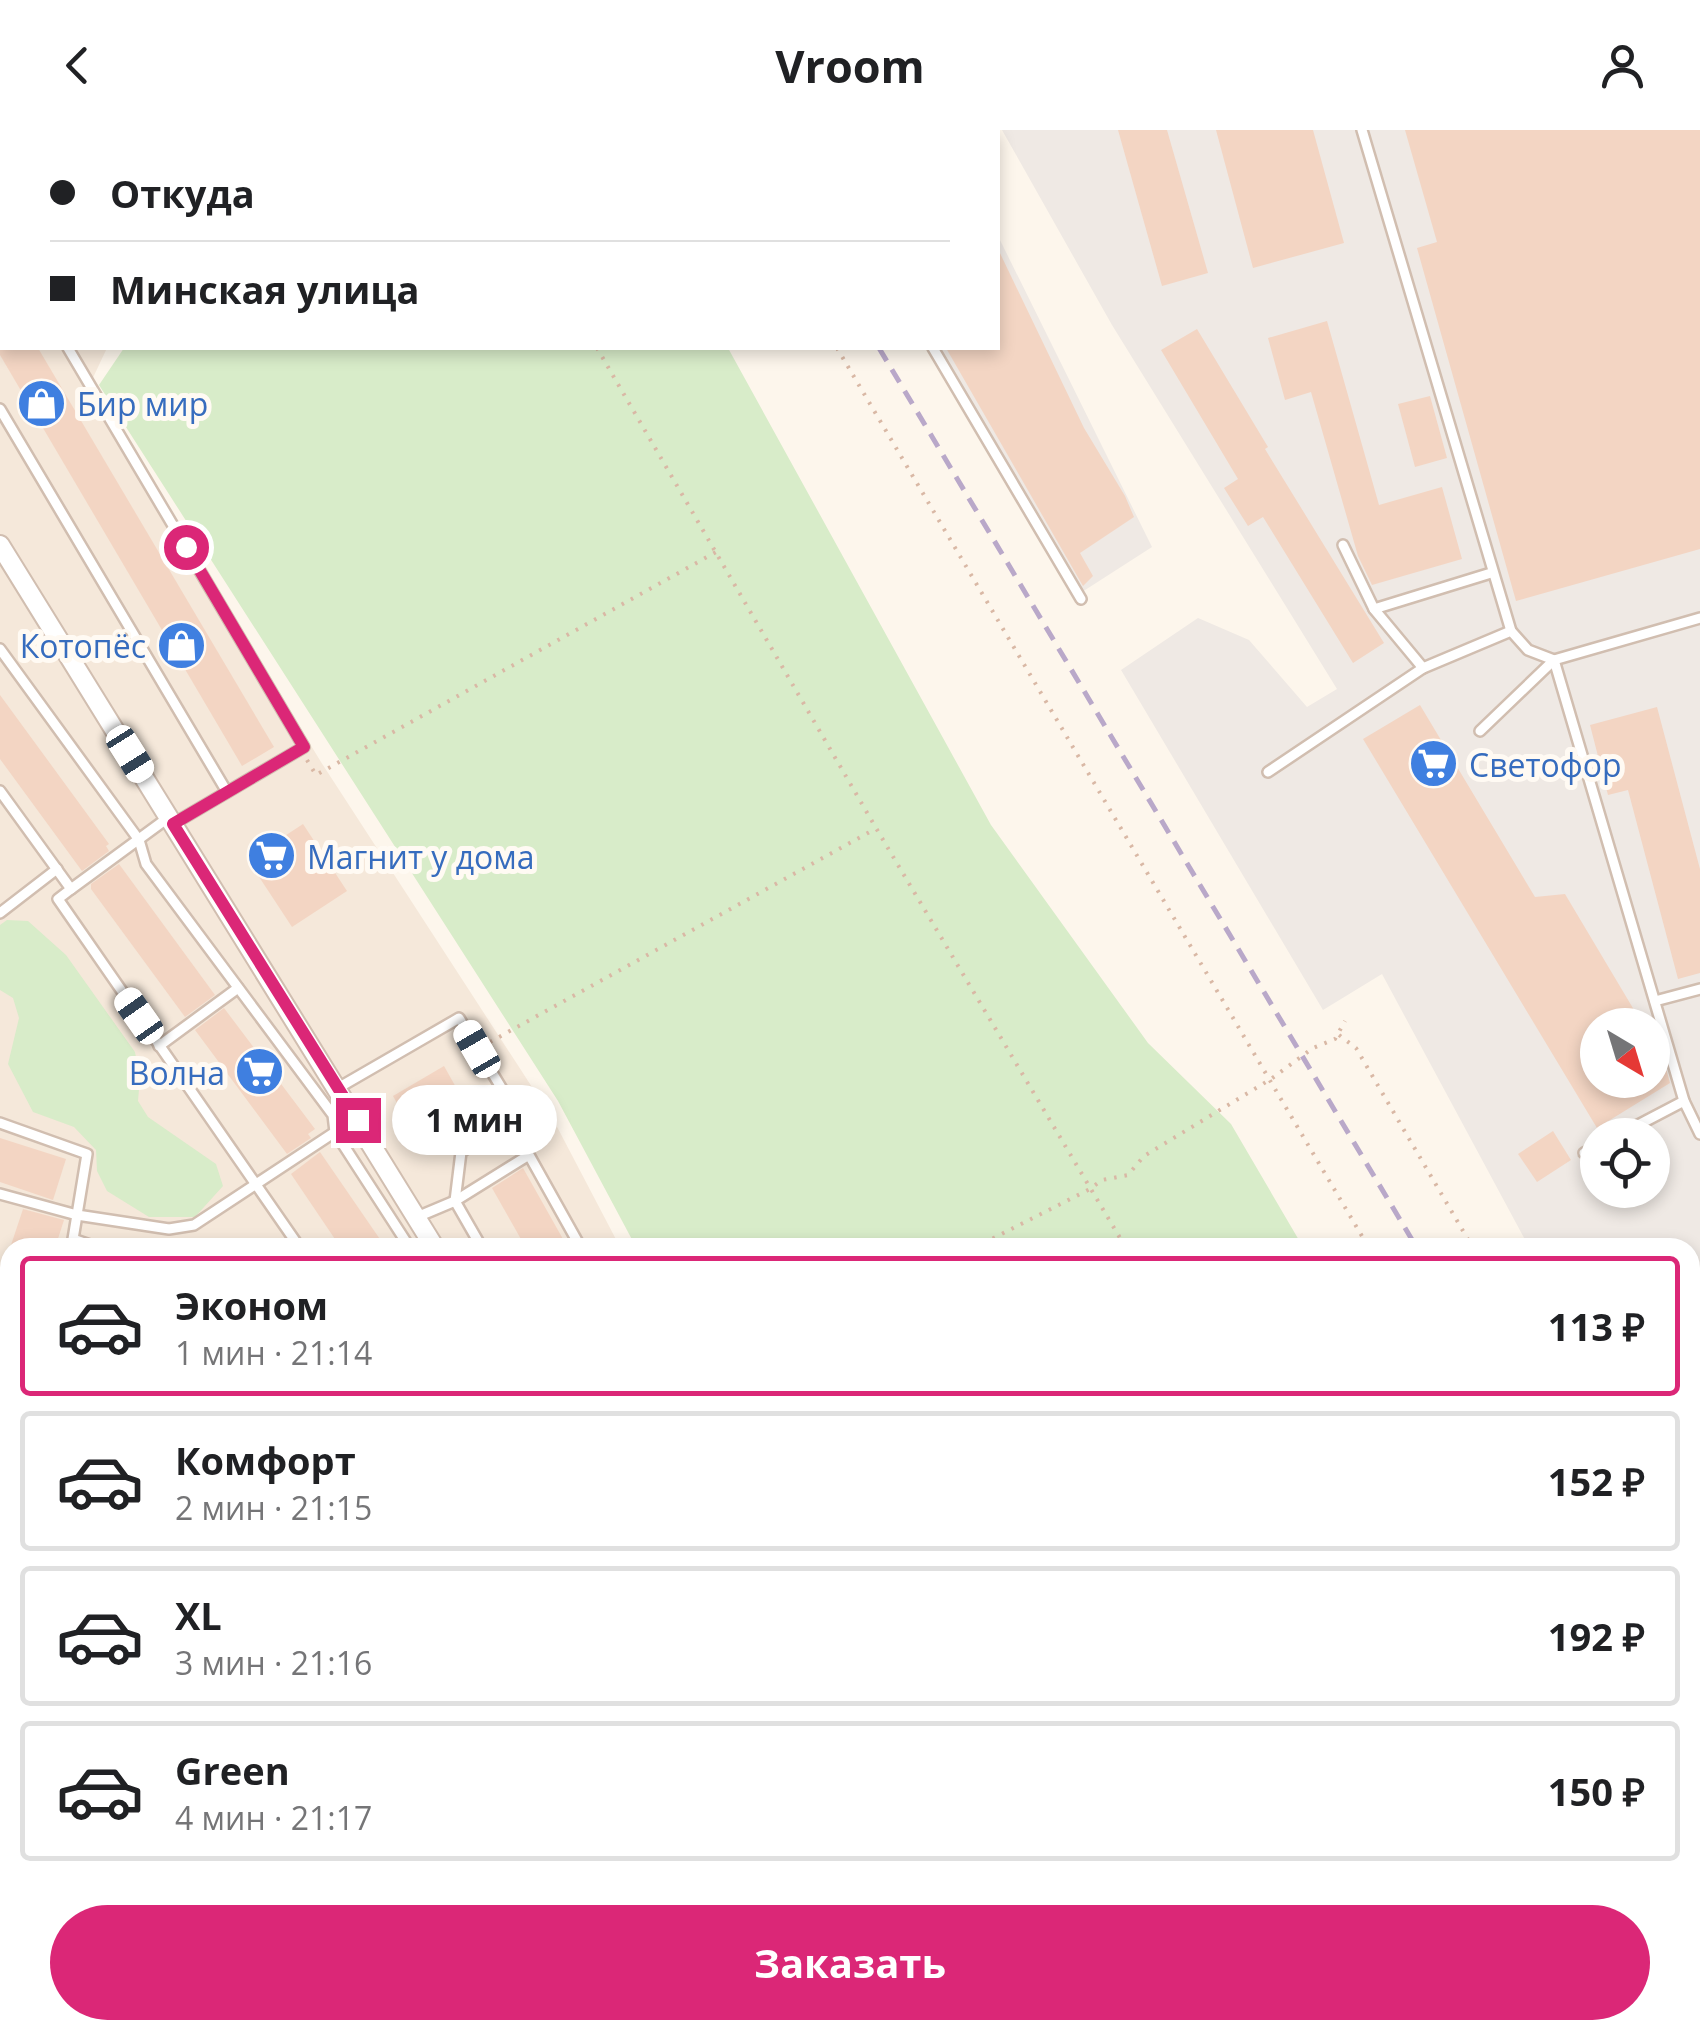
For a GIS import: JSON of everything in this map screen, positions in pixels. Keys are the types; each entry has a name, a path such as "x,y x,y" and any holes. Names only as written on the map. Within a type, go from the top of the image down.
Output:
{"street":[{"path":"0,545 429,1238"}],"lane":[{"path":"1362,130 1511,632 1528,650 1554,660"},
{"path":"69,350 304,747 138,840 58,900 293,1238"},
{"path":"934,350 1081,599"},
{"path":"0,409 227,792"},
{"path":"1343,544 1374,609 1423,668"},
{"path":"1374,609 1492,574"},
{"path":"1480,730 1554,660 1700,618"},
{"path":"1268,772 1423,668 1511,632"},
{"path":"0,649 138,840 146,864 332,1115 334,1132 403,1238"},
{"path":"1554,660 1684,1101 1700,1134"},
{"path":"0,791 71,889"},
{"path":"0,914 57,869"},
{"path":"159,1046 238,988"},
{"path":"1655,1001 1700,988"},
{"path":"338,1088 459,1018 518,1117 461,1152 455,1201 476,1238"},
{"path":"1652,1118 1684,1101"},
{"path":"0,1122 87,1154 73,1238"},
{"path":"0,1194 77,1215 169,1229 194,1225 334,1132"},
{"path":"417,1217 455,1201 529,1155 576,1238"}],"path":[{"path":"598,350 1120,1238"},
{"path":"838,350 1363,1238"},
{"path":"300,749 316,775 716,552"},
{"path":"477,1049 876,828"},
{"path":"994,1238 1102,1180 1128,1175 1144,1156 1338,1034 1344,1020"},
{"path":"1338,1034 1356,1048 1467,1238"}],"shaded area":[{"path":"1002,130 1700,130 1700,1238 1524,1238 1382,974 1323,1010 1121,670 1198,618 1249,640 1307,707 1337,689 1112,325"},
{"path":"1000,240 1152,547 1082,592 939,350 1000,350"},
{"path":"0,350 106,350 90,384 321,762 554,1121 615,1238 0,1238"}],"green space":[{"path":"123,350 729,350 991,825 1148,1043 1231,1124 1298,1238 631,1238 558,1101 99,385"},
{"path":"7,920 28,921 66,955 135,1052 140,1078 138,1101 148,1117 216,1164 223,1186 195,1217 149,1217 107,1191 97,1171 96,1150 74,1127 33,1112 8,1064 19,1018 13,998 0,990 0,925"}],"building":[{"path":"1118,130 1167,130 1208,273 1162,286"},
{"path":"1216,130 1313,130 1344,243 1253,268"},
{"path":"1405,130 1700,130 1700,549 1516,601 1417,248 1437,242"},
{"path":"1000,253 1084,428 1134,517 1080,553 1093,576 1083,586 947,350 1000,350"},
{"path":"1327,321 1379,505 1442,487 1462,559 1372,585 1358,556 1311,392 1285,400 1268,338"},
{"path":"1197,329 1384,643 1353,663 1263,517 1248,526 1224,488 1238,479 1161,350"},
{"path":"0,350 39,350 274,747 242,766"},
{"path":"1430,396 1447,458 1415,467 1398,404"},
{"path":"0,695 109,844 109,851 82,871 0,759"},
{"path":"1420,705 1535,897 1565,894 1633,1008 1580,1008 1580,1098 1646,1098 1613,1118 1591,1118 1363,739"},
{"path":"1657,707 1700,869 1700,973 1678,979 1628,790 1608,795 1590,725"},
{"path":"303,824 347,891 292,927 248,860"},
{"path":"119,864 215,995 185,1017 91,889 91,884"},
{"path":"224,1008 315,1129 308,1134 311,1138 287,1154 195,1030"},
{"path":"444,1066 475,1121 424,1151 393,1096"},
{"path":"1553,1131 1571,1160 1537,1182 1518,1154"},
{"path":"0,1138 66,1159 53,1200 0,1182"},
{"path":"320,1152 379,1238 334,1238 291,1174"},
{"path":"523,1168 562,1238 520,1238 492,1188"},
{"path":"23,1209 64,1220 58,1238 13,1238"}],"railway":[{"path":"880,350 1411,1238"}],"place":[{"name":"Бир мир","path":"42,403"},
{"name":"Котопёс","path":"181,645"},
{"name":"Светофор","path":"1434,764"},
{"name":"Магнит у дома","path":"272,856"},
{"name":"Волна","path":"260,1072"}],"route":[{"path":"186,547 304,747 173,824 358,1120"}]}
